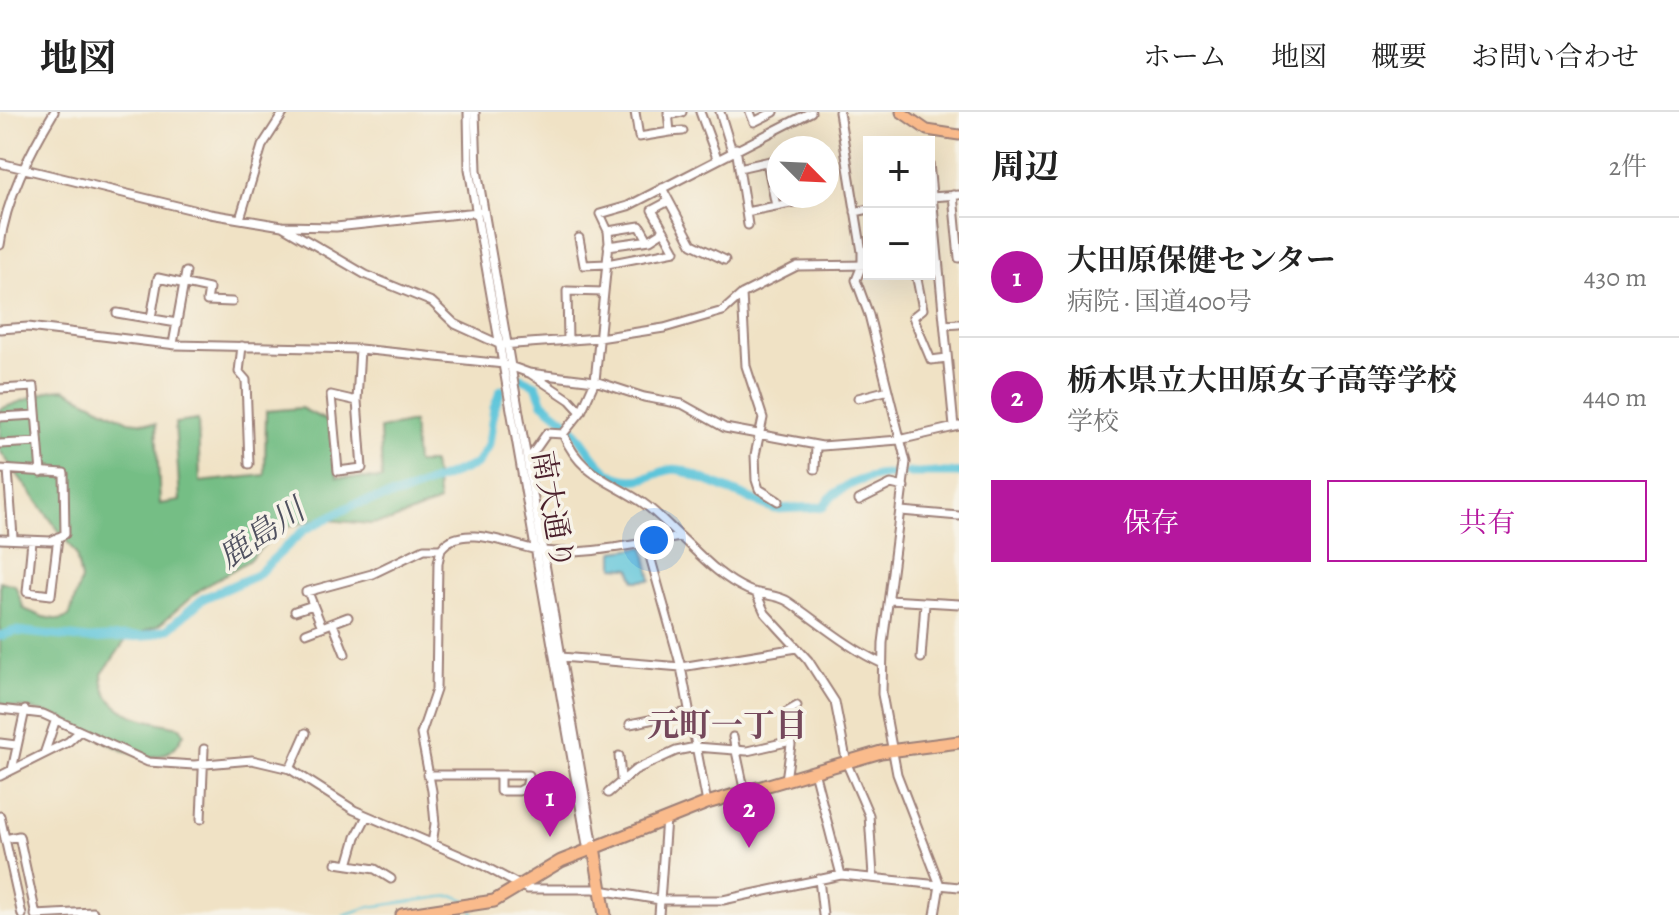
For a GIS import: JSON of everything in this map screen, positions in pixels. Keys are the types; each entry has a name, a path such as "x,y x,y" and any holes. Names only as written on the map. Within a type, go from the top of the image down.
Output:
{"highway":[{"path":"402,915 485,904 521,887 551,866 707,803 815,775 892,750 959,742"},
{"name":"南大通り","path":"591,849 598,915"},
{"name":"南大通り","path":"597,890 605,915"}],"main road":[{"path":"901,112 927,130 959,135"}],"street":[{"path":"0,245 10,203 54,112"},
{"path":"240,219 262,146 284,112"},
{"name":"南大通り","path":"468,112 469,169 481,211"},
{"name":"南大通り","path":"475,112 474,144 481,211 591,849"},
{"path":"635,112 639,137 683,131"},
{"path":"670,132 668,114 682,112"},
{"path":"700,112 717,158"},
{"path":"720,112 739,168 748,225"},
{"path":"750,112 754,122 774,112 781,125"},
{"path":"563,434 581,412 595,381 608,246 608,231 600,214 628,206 811,112"},
{"path":"839,112 863,251"},
{"path":"927,130 927,136"},
{"path":"739,168 767,162"},
{"path":"0,163 282,226 336,227 481,211"},
{"path":"662,188 692,244 725,260"},
{"path":"935,198 956,195 959,258"},
{"path":"579,238 584,265 607,264 675,251 652,210 669,201"},
{"path":"746,212 767,208"},
{"path":"0,329 28,327 173,344 360,349 508,366 529,373 595,381 644,397 682,404 725,428 816,446 899,440 956,426 932,208"},
{"path":"855,212 863,210"},
{"path":"282,226 366,275 432,302 455,324 504,344 599,338 664,328 723,311 742,294 797,266 863,265"},
{"path":"608,231 640,226 648,240"},
{"path":"608,246 648,240 664,231"},
{"path":"863,270 856,280 869,315 885,391 906,462 881,663 883,706 897,774 940,885 935,915"},
{"path":"173,344 186,272"},
{"path":"151,318 158,278 209,289 207,301 232,302"},
{"path":"917,280 923,309 913,317 931,360 947,358"},
{"path":"568,341 567,291 604,292"},
{"path":"742,294 746,366 763,418 758,435 756,480 759,489 778,501"},
{"path":"117,313 177,323"},
{"path":"945,325 959,324"},
{"path":"242,346 239,372 246,380 249,464"},
{"path":"357,401 331,395 338,471 362,468 357,401 360,349"},
{"name":"南大通り","path":"508,366 528,460 539,550"},
{"path":"529,373 570,400 581,412"},
{"path":"0,389 34,387 41,473"},
{"path":"858,398 885,391"},
{"path":"0,417 36,415"},
{"path":"528,460 547,433 563,434"},
{"path":"563,434 579,461 598,479 642,503 722,576 756,593 787,601 848,641 859,653 881,663"},
{"path":"0,444 38,442"},
{"path":"815,469 816,446"},
{"path":"0,539 13,537 32,541 65,534 64,473 4,469 13,537"},
{"path":"859,500 891,484 904,487"},
{"path":"901,511 959,516"},
{"path":"32,541 27,592 51,595 58,537"},
{"path":"295,611 310,598 372,574 424,549 441,549 452,540 471,537 539,550 681,537"},
{"path":"646,542 681,667 707,803"},
{"path":"432,844 435,824 421,734 436,690 441,549"},
{"path":"756,593 765,613 797,648 835,702 847,764 869,815 873,876"},
{"path":"310,598 322,627"},
{"path":"889,600 959,604"},
{"path":"921,658 925,603"},
{"path":"306,633 348,617"},
{"path":"333,624 345,654"},
{"path":"558,657 681,667 797,648"},
{"path":"786,782 791,741 785,713 797,706"},
{"path":"0,709 25,710 56,719 148,762 204,764 252,760 290,769 367,816 482,865 521,887 597,890 660,900 723,900 841,875 959,887"},
{"path":"12,770 25,710"},
{"path":"630,724 689,712"},
{"path":"44,754 56,719"},
{"path":"0,776 68,742 80,731"},
{"path":"290,769 306,733"},
{"path":"733,737 745,793"},
{"path":"608,793 621,779 658,756 696,747 737,752 791,741"},
{"path":"0,743 16,745"},
{"path":"201,819 204,749"},
{"path":"619,756 621,779"},
{"path":"427,775 500,775"},
{"path":"815,775 841,875"},
{"path":"348,865 356,837 367,816"},
{"path":"0,817 22,915"},
{"path":"659,915 666,818"},
{"path":"4,844 19,836 34,915 94,915"},
{"path":"0,874 25,862"},
{"path":"336,863 375,869 391,879"},
{"path":"819,879 823,915"},
{"path":"17,893 31,890"}],"green space":[{"path":"64,389 128,421 156,424 160,504 180,501 175,423 198,420 200,482 265,475 266,411 301,408 329,422 337,477 382,479 380,429 413,422 416,463 433,463 439,502 391,521 370,524 318,519 281,528 248,561 202,588 159,625 126,640 102,674 110,699 129,714 180,727 184,733 173,749 160,756 128,752 58,717 34,710 0,706 0,581 15,585 24,609 60,620 69,617 81,580 76,554 0,451 0,409 52,390"}],"water":[{"path":"644,547 651,580 635,581 630,568 614,567 614,551"}],"waterway":[{"name":"鹿島川","path":"521,378 536,385 543,403 567,422"},
{"name":"鹿島川","path":"0,636 15,631 89,639 146,636 168,629 204,598 257,575 304,530 355,504 404,493 477,464 489,444 494,408 501,390"},
{"name":"鹿島川","path":"573,429 602,467 620,478 645,478 676,469 775,509 823,507 847,486 880,476 901,474"},
{"name":"鹿島川","path":"909,473 959,473"},
{"path":"343,915 369,907 442,897 455,896 468,901"},
{"path":"472,911 474,915"}],"place":[{"name":"大田原保健センター","path":"550,837"},
{"name":"栃木県立大田原女子高等学校","path":"749,848"}],"district":[{"name":"元町一丁目","path":"727,725"}]}
